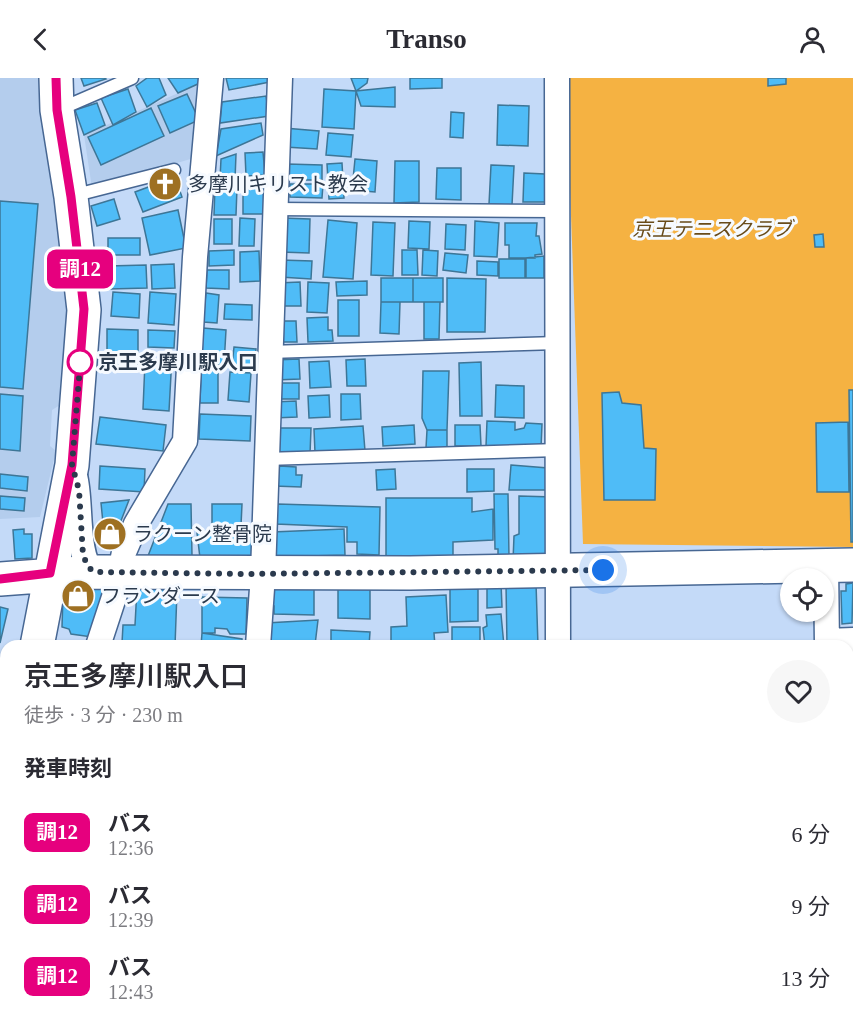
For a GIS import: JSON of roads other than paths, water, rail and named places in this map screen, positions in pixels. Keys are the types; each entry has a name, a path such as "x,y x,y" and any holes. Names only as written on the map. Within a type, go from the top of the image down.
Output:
{"street":[{"path":"38,640 72,465 84,309 71,197 57,110 56,78"},
{"path":"99,640 107,572 124,552 136,524 184,441 195,258 211,78"},
{"path":"258,640 263,574 265,459 280,78"},
{"path":"557,78 558,640"},
{"path":"72,465 79,490 83,555 88,567 107,572"},
{"path":"0,579 50,573 107,572 263,574 840,565 828,640"}],"lane":[{"path":"57,110 132,78"},
{"path":"71,197 174,170"},
{"path":"274,209 558,212"},
{"path":"269,352 557,343"},
{"path":"265,459 558,450"}],"place":[{"name":"多摩川キリスト教会","path":"165,184"},
{"name":"京王多摩川駅入口","path":"80,362"},
{"name":"ラクーン整骨院","path":"110,534"},
{"name":"フランダース","path":"78,596"}],"park label":[{"name":"京王テニスクラブ","path":"712,229"}]}
